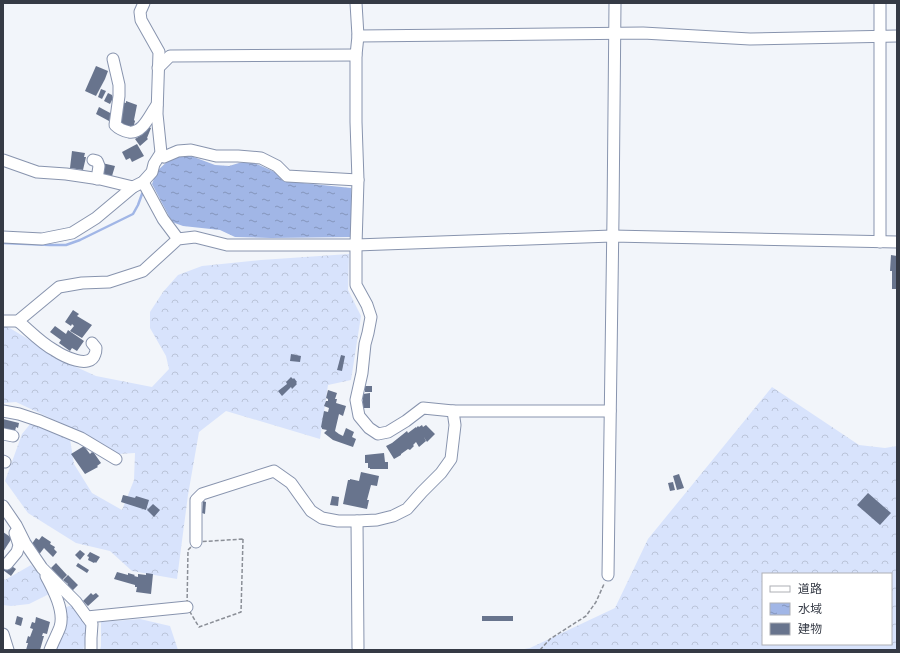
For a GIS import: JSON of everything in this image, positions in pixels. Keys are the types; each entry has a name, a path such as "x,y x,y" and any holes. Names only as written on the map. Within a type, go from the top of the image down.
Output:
{"street":[{"path":"3,238 42,239 72,233 143,188 161,153 157,114 159,52 141,20 140,12 144,3"},
{"path":"356,3 358,36 356,55 358,180 356,285 367,305 371,317 356,400 359,416 369,428 378,434 388,432 423,408 452,411 610,411"},
{"path":"608,575 615,3"},
{"path":"880,3 880,242"},
{"path":"358,36 615,33 643,33 750,39 897,36"},
{"path":"158,68 170,56 356,55"},
{"path":"113,59 119,85 115,125 127,132 134,133 140,130 157,104"},
{"path":"161,153 164,157 178,152 191,150 216,156 261,158 277,166 287,176 358,180"},
{"path":"3,160 37,172 66,174 143,188 178,239"},
{"path":"93,160 97,161 99,166 97,179"},
{"path":"18,321 59,287 82,283 109,282 143,271 178,239 195,237 227,245 356,245 612,236 897,242"},
{"path":"3,321 18,321 54,350 78,361 86,362 92,359 96,348 92,343"},
{"path":"3,411 40,420 81,438 116,459"},
{"path":"196,542 196,500 202,494 274,471 291,483 311,511 322,518 338,521 357,521 377,520 393,516 406,509 441,473 451,459 455,425 452,411"},
{"path":"3,506 42,568 54,591 61,612 60,625 50,650"},
{"path":"357,521 358,648"},
{"path":"7,564 17,552 19,545 15,533 16,525"},
{"path":"42,568 76,602 92,624 91,650"},
{"path":"87,617 187,607"},
{"path":"3,634 8,650"}],"path":[{"path":"242,539 241,612 199,627 187,607 188,550 196,542 242,539"},
{"path":"540,650 550,639 586,616 596,602 608,575"}],"green space":[{"path":"349,254 348,290 361,316 351,380 328,385 320,439 226,411 199,432 188,495 177,579 132,571 110,551 76,543 28,513 5,481 22,434 31,423 70,439 74,464 92,493 122,510 134,480 135,453 117,454 84,434 16,402 3,403 3,327 8,327 63,361 96,376 152,387 169,369 166,356 150,328 150,312 163,292 178,275 202,266"},
{"path":"772,387 859,445 885,448 897,446 897,650 519,650 530,648 615,608 648,539"},
{"path":"31,565 40,575 51,593 29,604 11,606 3,605 3,578 5,580"},
{"path":"73,605 87,626 86,640 83,650 55,650 66,621 66,607"},
{"path":"140,619 170,626 178,650 100,650 101,622"}],"water":[{"path":"183,153 215,165 229,166 250,162 277,173 282,180 351,188 351,237 235,237 220,230 183,226 172,222 152,184 157,171 170,159"}],"building":[{"path":"96,66 108,71 96,96 85,91"},
{"path":"101,89 106,91 102,99 98,97"},
{"path":"108,93 112,95 113,98 110,104 104,101"},
{"path":"119,101 126,103 126,101 137,105 132,132 119,128"},
{"path":"99,107 112,114 109,121 96,114"},
{"path":"146,126 151,128 147,138 148,139 140,146 135,139 143,134"},
{"path":"137,144 144,156 132,162 130,158 126,160 122,152"},
{"path":"72,151 85,153 84,157 86,157 83,170 70,168"},
{"path":"102,163 115,166 112,176 101,174"},
{"path":"891,255 897,256 897,289 892,289 892,271 890,271"},
{"path":"73,310 79,314 77,316 92,325 82,338 70,331 74,326 72,324 71,326 65,322"},
{"path":"55,326 66,334 68,330 84,341 77,351 72,348 70,351 59,343 61,340 50,332"},
{"path":"291,354 301,356 300,362 290,361"},
{"path":"341,355 345,356 342,371 337,370"},
{"path":"291,377 293,379 294,378 297,384 292,389 291,387 282,396 278,391 287,384 286,382"},
{"path":"365,386 372,386 372,392 365,392"},
{"path":"328,390 337,393 335,399 337,399 336,403 346,406 343,416 339,414 335,431 343,436 346,428 354,432 352,437 356,439 353,447 333,440 324,433 327,430 322,429 321,427 324,411 328,412 329,408 324,406 326,401 328,401 326,398"},
{"path":"370,393 370,408 363,408 363,394"},
{"path":"3,419 19,423 18,428 16,427 15,431 3,428"},
{"path":"422,425 423,427 426,425 435,434 427,442 424,437 426,441 419,447 416,442 410,450 408,449 394,459 386,446 407,431 408,433 416,427"},
{"path":"84,446 90,454 92,452 94,453 101,463 97,466 98,467 85,474 71,454"},
{"path":"384,453 385,462 388,462 388,469 368,468 368,463 365,463 365,455"},
{"path":"361,472 379,476 377,486 371,485 367,500 369,500 367,509 343,504 348,480 359,481"},
{"path":"679,474 684,488 677,490 673,476"},
{"path":"673,482 675,490 670,491 668,483"},
{"path":"868,493 891,513 880,525 857,505"},
{"path":"123,495 135,498 136,496 149,500 146,510 121,502"},
{"path":"332,496 339,497 338,506 330,505"},
{"path":"203,501 206,502 205,514 202,513"},
{"path":"153,504 160,510 154,517 147,510"},
{"path":"3,532 12,538 3,552"},
{"path":"42,536 51,542 50,544 55,547 54,549 57,552 53,557 44,548 38,556 29,548 36,538 39,540"},
{"path":"80,550 85,554 80,560 75,555"},
{"path":"90,552 100,557 96,563 88,560 89,557 87,556"},
{"path":"56,563 67,575 62,580 51,568"},
{"path":"78,563 89,570 87,573 76,566"},
{"path":"10,565 16,569 11,576 3,570 3,568"},
{"path":"117,572 128,575 128,573 138,577 138,574 153,574 151,594 136,592 137,587 135,587 135,585 114,579"},
{"path":"68,575 78,585 72,591 67,586 68,584 63,580"},
{"path":"91,593 93,595 96,593 99,596 88,606 83,601"},
{"path":"17,616 23,618 21,626 15,624"},
{"path":"482,616 513,616 513,621 482,621"},
{"path":"36,617 50,622 47,634 43,633 42,636 44,636 40,650 26,650 28,636 30,637 33,629 30,628 32,622 35,623"}],"waterway":[{"path":"3,243 66,245 80,240 133,214 144,192"}]}
